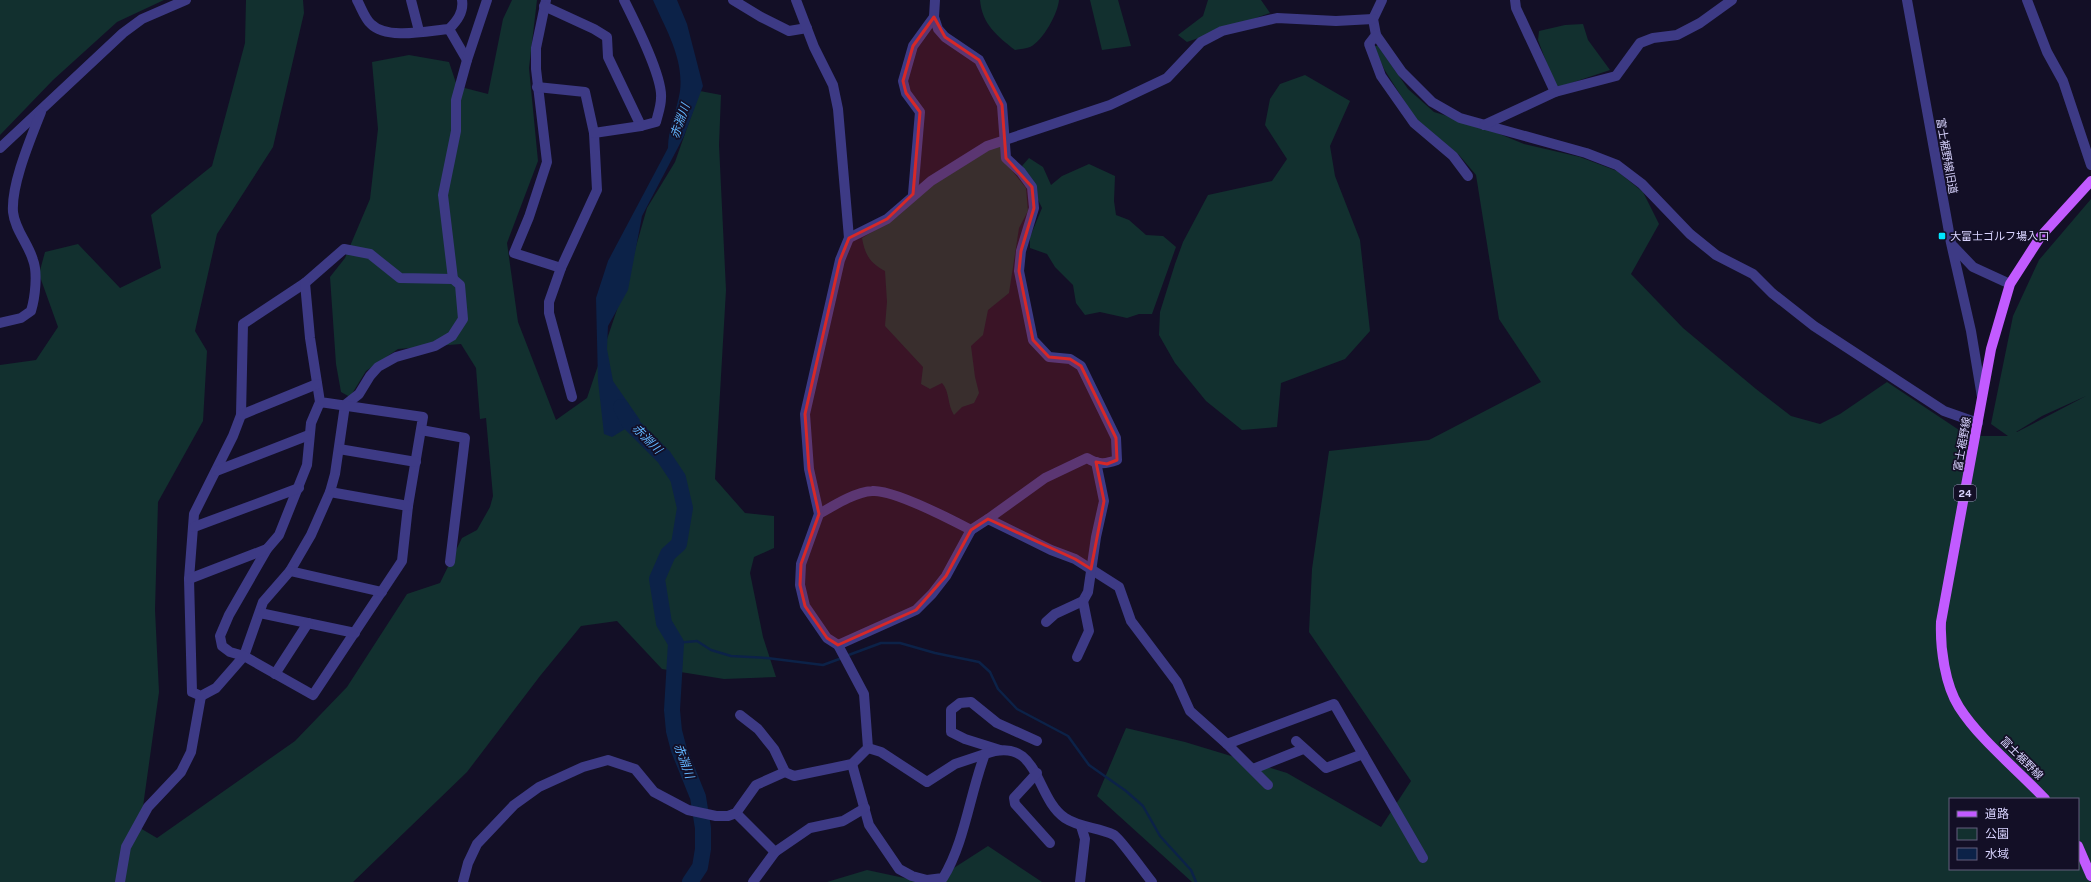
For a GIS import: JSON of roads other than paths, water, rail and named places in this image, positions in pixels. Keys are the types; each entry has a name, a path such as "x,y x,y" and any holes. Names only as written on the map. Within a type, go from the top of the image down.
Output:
{"main road":[{"name":"富士裾野線","path":"2044,798 1973,727 1958,706 1951,690 1940,644 1941,622 1991,349 2010,284 2041,236 2091,181"},
{"path":"2079,848 2091,876"}],"street":[{"path":"0,148 41,112 123,33 142,19 186,0"},
{"path":"357,0 370,23 380,31 391,34 449,29 457,21 463,6 462,0"},
{"path":"411,0 419,31"},
{"path":"453,279 443,195 456,131 456,100 467,60 487,0"},
{"path":"594,133 641,126 656,122 661,98 661,90 650,56 624,0"},
{"path":"733,0 761,18 789,31 807,28"},
{"path":"740,715 758,729 774,749 785,772 794,776 852,764 868,748 864,694 839,647 827,638 805,606 800,585 801,564 818,514 809,468 805,414 840,260 849,238 838,109 833,85 814,47 796,0"},
{"path":"839,647 916,610 932,594 946,576 971,530 1045,478 1087,458 1096,462 1107,464 1117,460 1116,438 1081,366 1070,359 1049,358 1033,340 1028,309 1019,272 1020,251 1034,208 1032,187 1021,172 1006,158 1006,138 1002,105 979,60 945,37 938,29 934,17 935,0"},
{"path":"1382,0 1373,19 1376,35 1402,72 1432,102 1460,118 1586,153 1617,165 1642,184 1690,234 1716,255 1753,274 1772,293 1814,326 1944,411 1978,423"},
{"path":"1515,0 1516,8 1555,92"},
{"path":"1484,125 1555,92 1616,76 1640,43 1653,38 1677,35 1700,22 1732,0"},
{"name":"富士裾野線旧道","path":"1907,0 1951,243 1960,255 1973,267 2010,284"},
{"path":"2027,0 2047,52 2062,81 2091,165"},
{"path":"561,268 514,253 529,217 547,162 537,87 536,48 545,3 607,37 608,57 641,126"},
{"path":"914,194 920,112 906,93 903,81 913,46 934,17"},
{"path":"849,238 887,219 914,194 973,154 1006,138 1110,105 1153,85 1176,70 1185,57 1201,42 1222,31 1277,18 1336,20 1373,19"},
{"path":"449,29 467,60"},
{"path":"1376,35 1369,44 1378,69 1394,96 1414,123 1454,156 1468,176"},
{"path":"537,87 585,92 594,133 597,190 561,268 549,302 549,313 572,397"},
{"path":"0,323 21,318 31,311 35,296 34,260 18,231 13,212 18,178 41,112"},
{"path":"1951,243 1971,331 1982,398"},
{"path":"344,249 370,254 400,278 453,279 460,285 463,319 452,336 435,346 396,358 378,367 370,376 359,394 345,405 339,449 330,492 311,535 290,572 263,602 244,656 216,688 201,696 192,692 188,579 194,514 216,472 241,415 243,324 305,283 344,249"},
{"path":"305,283 310,338 320,402 311,423 308,465 279,535 268,549 229,615 220,636 222,646 230,652 244,656 313,695 356,633 402,561 408,506 423,417 320,402"},
{"path":"241,415 317,384"},
{"path":"421,430 465,438 450,562"},
{"path":"216,472 309,435"},
{"path":"339,449 416,462"},
{"path":"1046,622 1055,614 1083,601 1088,592 1104,501 1096,462"},
{"path":"194,527 299,488"},
{"path":"818,514 846,499 872,491 888,494 923,506 971,530"},
{"path":"330,492 408,506"},
{"path":"988,519 1051,550 1075,559 1119,587 1131,621 1178,682 1190,711 1227,744 1268,785"},
{"path":"188,579 268,549"},
{"path":"290,572 382,592"},
{"path":"1077,657 1089,631 1083,601"},
{"path":"260,613 356,633"},
{"path":"275,674 308,623"},
{"path":"120,882 126,847 148,807 181,772 191,752 201,696"},
{"path":"1037,741 997,723 971,702 960,703 951,710 951,732 965,739 1023,756 1037,773 1049,798 1064,818 1081,826 1100,829 1116,836 1152,882"},
{"path":"1227,744 1334,704 1423,858"},
{"path":"1253,769 1299,745 1326,768 1363,754"},
{"path":"868,748 881,752 927,782 955,764 1000,750"},
{"path":"852,764 856,782 862,793 869,825 899,869 912,876 927,880 943,878 949,868 985,754"},
{"path":"463,882 468,863 477,844 514,805 539,787 583,767 608,760 635,769 654,792 688,810 716,816 728,816 736,813 756,784 785,772"},
{"path":"1037,773 1014,798 1015,804 1050,843"},
{"path":"753,882 775,852 810,828 843,821 865,808"},
{"path":"736,813 775,852"},
{"path":"1080,882 1084,839 1081,826"}],"water":[{"path":"653,0 677,0 687,24 703,86 684,136 642,216 628,290 608,326 607,349 613,381 640,420 612,437 604,434 598,381 596,298 608,261 668,148 669,133 680,91 679,67 676,55 668,32"}],"waterway":[{"name":"赤淵川","path":"621,407 629,422 664,457 678,478 685,508 679,544 668,554 657,579 664,623 676,643 672,710 674,731 679,750 698,797 703,828 703,849 700,867 690,882"},
{"path":"676,643 697,641 711,650 731,656 767,658 823,665 842,658"},
{"path":"846,656 881,643 900,643 935,653 979,662 990,672 998,689 1017,709 1068,736 1089,765 1126,791 1143,806 1160,836 1191,870 1196,882"}],"place":[{"name":"大富士ゴルフ場入口","path":"1942,236"}]}
